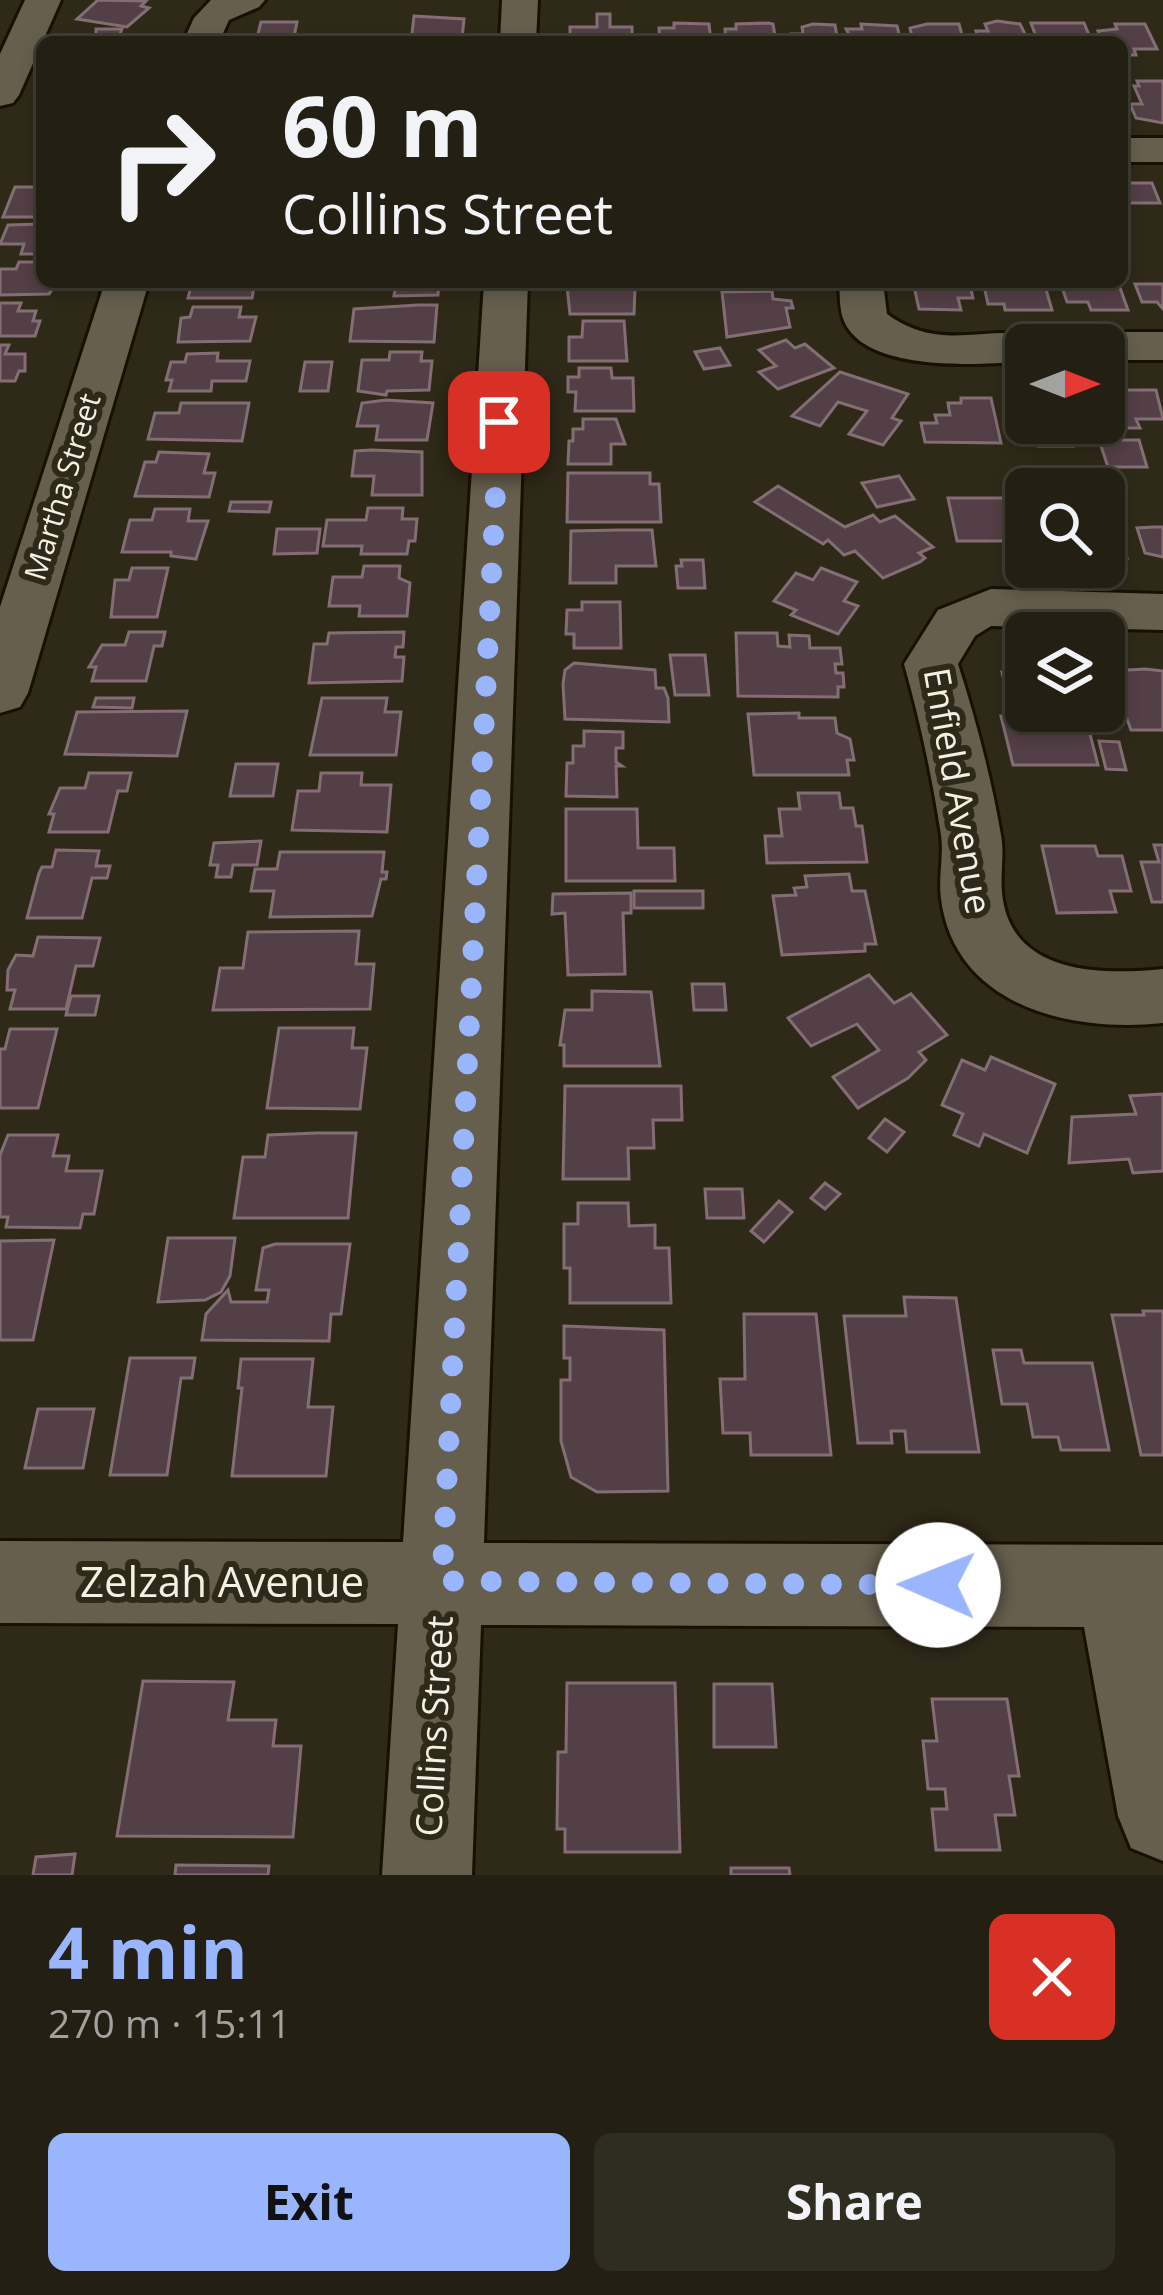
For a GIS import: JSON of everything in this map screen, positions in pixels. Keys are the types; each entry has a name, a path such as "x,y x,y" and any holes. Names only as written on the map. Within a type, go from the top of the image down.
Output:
{"street":[{"path":"0,95 43,0"},
{"path":"518,36 520,0"},
{"path":"203,36 211,15 239,1"},
{"path":"1128,150 1163,150"},
{"name":"Martha Street","path":"0,693 125,288"},
{"name":"Collins Street","path":"427,1875 506,288"},
{"path":"862,288 865,319 910,347 946,354 1005,349"},
{"path":"1125,346 1163,346"},
{"name":"Enfield Avenue","path":"1163,612 987,607 959,618 940,639 931,664 973,842 973,902 985,940 1021,977 1061,995 1113,1002 1163,996"},
{"name":"Zelzah Avenue","path":"0,1582 1141,1586"},
{"path":"1141,1586 1163,1816"}],"building":[{"path":"98,0 146,1 141,6 149,8 127,27 77,19"},
{"path":"597,14 610,14 610,27 632,27 632,36 570,36 570,27 597,27"},
{"path":"414,16 464,19 462,36 412,36"},
{"path":"261,22 297,22 294,36 258,36"},
{"path":"674,23 709,24 710,36 660,36 659,28 674,28"},
{"path":"1031,23 1084,23 1089,36 1036,36"},
{"path":"736,24 773,24 775,36 726,36 725,29 736,29"},
{"path":"861,24 897,26 900,36 850,36 846,29 862,29"},
{"path":"959,24 962,36 912,36 910,28"},
{"path":"985,24 1020,24 1026,36 978,36 976,31 988,31"},
{"path":"1115,24 1145,24 1157,49 1134,49 1136,55 1128,55 1128,36 1101,36 1098,31 1117,29"},
{"path":"835,25 837,36 791,36 803,34 802,27"},
{"path":"96,29 122,29 119,36 96,36"},
{"path":"1137,81 1163,81 1163,123 1136,118 1130,104 1142,104 1134,86 1139,86"},
{"path":"1128,183 1152,183 1160,203 1128,203"},
{"path":"15,187 36,187 36,217 3,217"},
{"path":"36,224 36,254 21,254 24,244 0,244 8,225"},
{"path":"19,262 36,262 36,288 53,288 49,294 0,295 0,269 16,269"},
{"path":"1135,284 1163,284 1163,309 1157,302 1142,302"},
{"path":"190,288 254,288 252,298 188,298"},
{"path":"395,288 439,288 438,295 394,296"},
{"path":"567,288 635,288 634,314 570,314"},
{"path":"914,288 970,288 973,298 958,298 961,310 919,309"},
{"path":"984,288 1046,288 1052,310 1005,310 1004,304 988,304"},
{"path":"1062,288 1120,288 1128,310 1091,310 1088,302 1067,302"},
{"path":"772,291 773,299 791,301 793,308 786,308 790,327 727,337 722,292"},
{"path":"0,303 21,303 18,311 36,311 33,321 40,321 35,336 0,336"},
{"path":"437,305 434,342 350,341 354,309"},
{"path":"193,307 241,307 239,317 256,317 250,341 178,342 181,318 190,317"},
{"path":"583,321 624,321 627,361 569,361 569,337 582,337"},
{"path":"786,340 795,348 805,344 834,368 778,389 759,372 776,366 759,350"},
{"path":"0,345 9,345 5,354 25,354 25,371 19,371 15,381 0,381"},
{"path":"720,348 730,365 704,369 695,352"},
{"path":"390,352 422,352 421,361 432,361 429,390 387,391 386,395 358,391 362,360 389,360"},
{"path":"218,353 217,361 250,361 246,381 212,381 211,391 169,391 172,380 166,380 171,362 185,362 187,354"},
{"path":"305,362 332,362 328,391 300,391"},
{"path":"579,368 611,368 612,378 633,378 634,411 575,411 576,392 568,392 568,377 579,377"},
{"path":"840,372 908,394 892,418 901,421 883,445 849,434 867,411 838,402 820,426 792,416"},
{"path":"1125,390 1156,390 1163,419 1136,419 1140,428 1125,428"},
{"path":"961,398 991,398 1001,443 925,442 921,423 937,423 935,415 950,415 948,403 961,403"},
{"path":"181,403 249,403 242,441 148,439 155,413 179,413"},
{"path":"362,403 433,403 427,440 376,440 378,426 357,426"},
{"path":"583,419 616,419 625,444 611,444 611,464 568,464 573,429 583,429"},
{"path":"1139,440 1147,467 1108,467 1100,444"},
{"path":"355,451 422,452 422,495 372,495 374,476 352,476"},
{"path":"159,452 209,454 204,473 215,473 209,497 135,496 145,462 156,462"},
{"path":"568,473 650,473 650,484 659,484 661,522 567,522"},
{"path":"899,476 914,499 877,507 862,483"},
{"path":"778,486 845,527 873,515 880,522 895,516 933,547 919,553 925,558 920,562 883,578 855,551 844,555 828,540 823,544 755,502"},
{"path":"948,498 1005,498 1005,541 957,541"},
{"path":"231,502 271,502 269,512 229,511"},
{"path":"368,508 403,508 402,519 417,519 415,541 409,541 407,554 361,554 362,546 323,546 327,520 366,520"},
{"path":"155,509 190,509 188,521 208,521 196,559 171,556 171,552 122,552 130,520 152,520"},
{"path":"1163,527 1163,557 1145,553 1137,528"},
{"path":"277,529 320,529 317,553 274,554"},
{"path":"652,530 656,566 616,566 616,583 570,583 571,531"},
{"path":"681,560 703,560 705,588 678,588 676,566 682,566"},
{"path":"364,566 400,566 399,578 410,583 407,616 359,616 360,606 329,606 333,577 362,577"},
{"path":"132,568 168,568 157,617 111,617 115,580 129,580"},
{"path":"821,568 857,582 844,601 858,606 838,634 791,615 796,610 774,601 796,573 813,580"},
{"path":"582,602 620,602 621,648 574,648 574,634 566,634 567,610 582,610"},
{"path":"129,632 165,632 162,646 154,646 146,681 92,681 96,667 89,667 102,645 125,645"},
{"path":"404,632 403,647 396,647 395,657 404,657 402,681 309,683 314,644 327,644 329,633"},
{"path":"736,633 777,633 778,646 790,647 789,635 809,636 810,648 840,648 842,664 835,664 836,673 843,673 844,687 838,687 838,697 738,696"},
{"path":"670,655 705,655 709,695 675,695"},
{"path":"574,663 655,670 656,688 664,688 668,698 669,722 565,719 565,670"},
{"path":"1125,670 1163,671 1163,730 1131,730 1125,719"},
{"path":"96,698 134,698 132,708 93,707"},
{"path":"322,698 387,698 385,712 401,712 396,755 310,755"},
{"path":"187,711 177,756 65,754 77,712"},
{"path":"799,713 799,718 835,718 837,733 850,739 854,760 847,760 849,775 754,775 748,714"},
{"path":"1001,716 1005,716 1005,732 1089,732 1098,765 1013,765"},
{"path":"584,731 623,732 623,748 616,748 616,762 622,766 616,766 617,797 566,796 567,763 573,763 573,746 584,746"},
{"path":"1099,741 1119,742 1126,770 1106,769"},
{"path":"236,764 278,764 273,796 230,796"},
{"path":"89,773 131,773 127,791 118,791 108,832 49,832 54,814 49,814 60,788 85,788"},
{"path":"321,773 362,773 361,785 391,785 387,832 292,830 298,791 319,791"},
{"path":"798,793 839,793 841,808 853,808 856,826 862,826 867,862 767,863 765,836 782,836 779,809 800,809"},
{"path":"566,809 637,809 638,848 674,848 675,881 566,881"},
{"path":"261,841 257,865 233,865 231,877 216,877 218,865 210,865 214,843"},
{"path":"1154,845 1163,845 1163,902 1152,902 1141,862 1159,862"},
{"path":"1042,846 1095,846 1098,856 1122,856 1131,891 1110,891 1116,912 1057,913"},
{"path":"56,850 99,851 96,866 110,866 107,878 92,878 82,918 27,918 39,873 42,867 52,867"},
{"path":"280,852 384,852 386,879 381,879 372,916 270,917 274,891 251,891 255,869 277,869"},
{"path":"849,874 852,891 865,891 876,944 865,944 865,951 782,955 773,896 796,895 794,888 807,887 805,876"},
{"path":"634,891 703,891 703,908 634,908"},
{"path":"631,893 631,913 623,913 625,974 568,975 565,913 552,914 553,894"},
{"path":"359,931 356,964 374,964 370,1009 213,1010 220,968 243,968 248,932"},
{"path":"38,937 100,938 93,966 76,966 66,1009 10,1009 15,990 7,990 8,970 16,955 33,956"},
{"path":"869,975 894,1003 911,994 947,1035 919,1052 926,1060 908,1078 858,1108 833,1077 879,1050 857,1024 811,1046 788,1018"},
{"path":"692,984 724,984 726,1010 694,1010"},
{"path":"592,991 651,992 660,1066 564,1066 564,1045 560,1045 565,1010 592,1010"},
{"path":"71,996 99,996 95,1015 66,1015"},
{"path":"279,1028 354,1028 352,1048 367,1048 360,1109 267,1108"},
{"path":"10,1029 57,1029 38,1108 0,1108 0,1049 5,1049"},
{"path":"991,1057 1055,1084 1027,1153 984,1134 979,1146 954,1135 963,1114 942,1105 962,1060 985,1070"},
{"path":"565,1086 681,1086 682,1120 653,1120 654,1148 628,1148 629,1179 563,1179"},
{"path":"1163,1094 1163,1171 1133,1173 1129,1159 1069,1163 1072,1117 1136,1114 1130,1096"},
{"path":"885,1119 904,1132 887,1152 869,1138"},
{"path":"356,1133 348,1218 234,1218 243,1157 265,1157 268,1135"},
{"path":"8,1135 58,1135 53,1156 69,1156 66,1171 102,1171 94,1214 83,1214 80,1228 6,1227 8,1217 0,1217 0,1155"},
{"path":"825,1183 840,1194 825,1209 811,1198"},
{"path":"705,1189 742,1189 744,1218 707,1218"},
{"path":"779,1201 792,1212 764,1242 751,1231"},
{"path":"578,1203 628,1203 629,1226 655,1225 655,1248 669,1248 671,1303 570,1303 564,1224 578,1224"},
{"path":"168,1238 235,1238 230,1276 221,1292 205,1300 158,1302"},
{"path":"54,1240 33,1340 0,1340 0,1241"},
{"path":"350,1244 341,1314 331,1314 329,1341 202,1340 206,1314 228,1290 231,1302 267,1302 269,1290 256,1290 263,1248"},
{"path":"904,1297 956,1298 979,1452 907,1452 905,1431 891,1431 892,1443 858,1443 844,1316 906,1316"},
{"path":"1143,1311 1163,1311 1163,1455 1141,1455 1112,1315 1144,1315"},
{"path":"744,1314 816,1314 831,1455 751,1455 750,1433 723,1433 720,1379 745,1379"},
{"path":"564,1326 664,1330 668,1491 597,1492 571,1477 561,1441 561,1380 570,1380"},
{"path":"993,1350 1021,1350 1024,1363 1092,1363 1109,1450 1061,1450 1058,1437 1033,1437 1027,1404 1002,1404"},
{"path":"130,1358 195,1358 192,1378 181,1378 167,1475 110,1475"},
{"path":"241,1359 313,1359 308,1407 333,1407 326,1476 232,1476"},
{"path":"38,1409 94,1409 83,1468 25,1468"},
{"path":"143,1681 234,1682 228,1720 276,1720 273,1746 301,1746 293,1837 117,1836"},
{"path":"567,1683 675,1683 680,1852 565,1852 565,1829 557,1829 558,1752 566,1752"},
{"path":"714,1684 772,1684 776,1747 714,1747"},
{"path":"932,1699 1007,1699 1019,1776 1009,1776 1015,1815 995,1815 1000,1850 936,1850 932,1809 947,1809 945,1789 928,1789 923,1741 937,1741"},
{"path":"75,1854 72,1875 33,1875 36,1857"},
{"path":"176,1865 269,1866 268,1875 175,1875"},
{"path":"731,1868 789,1868 790,1875 731,1875"}],"route":[{"path":"499,422 442,1581 938,1585"}]}
